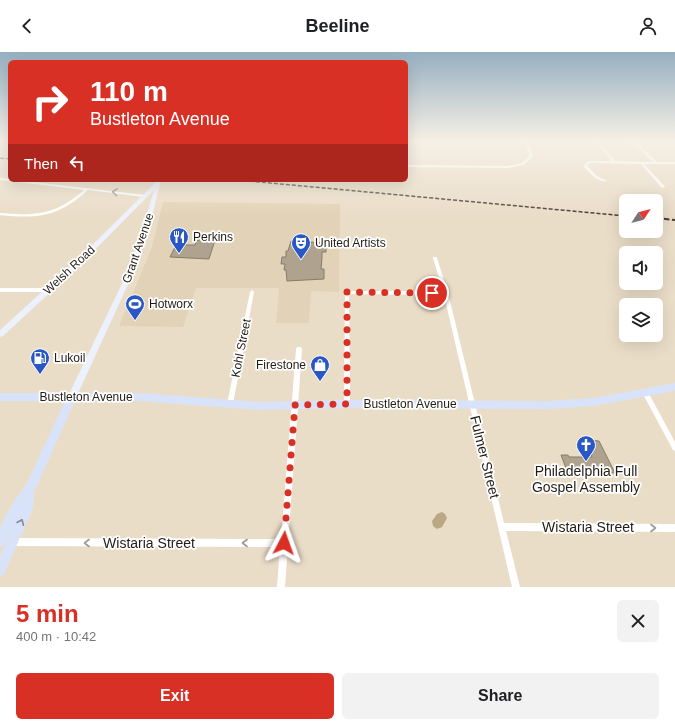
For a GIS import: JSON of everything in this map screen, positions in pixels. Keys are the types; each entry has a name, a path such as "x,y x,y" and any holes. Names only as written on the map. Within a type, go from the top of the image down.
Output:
{"main road":[{"name":"Welsh Road","path":"0,334 79,262 158,182"},
{"name":"Grant Avenue","path":"0,542 16,508 30,489 133,267 145,232 159,182"},
{"name":"Welsh Road","path":"135,204 154,197"},
{"name":"Bustleton Avenue","path":"0,396 147,397 260,406 347,404 566,404 593,402 646,394 675,387"},
{"name":"Grant Avenue","path":"0,570 27,508 30,489"}],"street":[{"path":"408,166 498,168 512,166"},
{"path":"586,166 596,177 605,181"},
{"path":"644,166 663,188"},
{"path":"26,182 144,196"},
{"path":"0,214 31,217 44,214 67,205 87,189"},
{"name":"Fulmer Street","path":"435,258 446,293 516,587"},
{"path":"0,290 47,290"},
{"name":"Kohl Street","path":"230,404 252,292"},
{"path":"347,404 347,292 446,293"},
{"path":"281,587 299,349"},
{"path":"646,394 675,448"},
{"name":"Wistaria Street","path":"502,527 675,528"},
{"name":"Wistaria Street","path":"13,542 284,543"}],"shaded area":[{"path":"163,202 340,204 339,292 311,291 309,323 276,323 279,288 196,288 183,327 119,326 152,247"},
{"path":"442,512 447,518 442,527 437,529 433,526 432,521 437,514"}],"building":[{"path":"197,240 215,240 209,259 170,257 176,245 195,245"},
{"name":"United Artists","path":"291,241 326,243 326,252 322,252 321,269 324,269 324,279 287,281 286,270 284,270 285,264 281,264 282,257 286,257 286,251 288,251"},
{"name":"Philadelphia Full Gospel Assembly","path":"585,441 599,441 615,473 575,472 576,476 569,476 561,455 568,455 569,457 592,457"}],"railway":[{"path":"260,182 619,215"},
{"path":"663,219 675,220"}],"place":[{"name":"Perkins","path":"179,254"},
{"name":"United Artists","path":"301,260"},
{"name":"Hotworx","path":"135,321"},
{"name":"Lukoil","path":"40,375"},
{"name":"Firestone","path":"320,382"},
{"name":"Philadelphia Full Gospel Assembly","path":"586,462"}],"route":[{"path":"284,543 295,405 347,404 347,292 432,293"}]}
